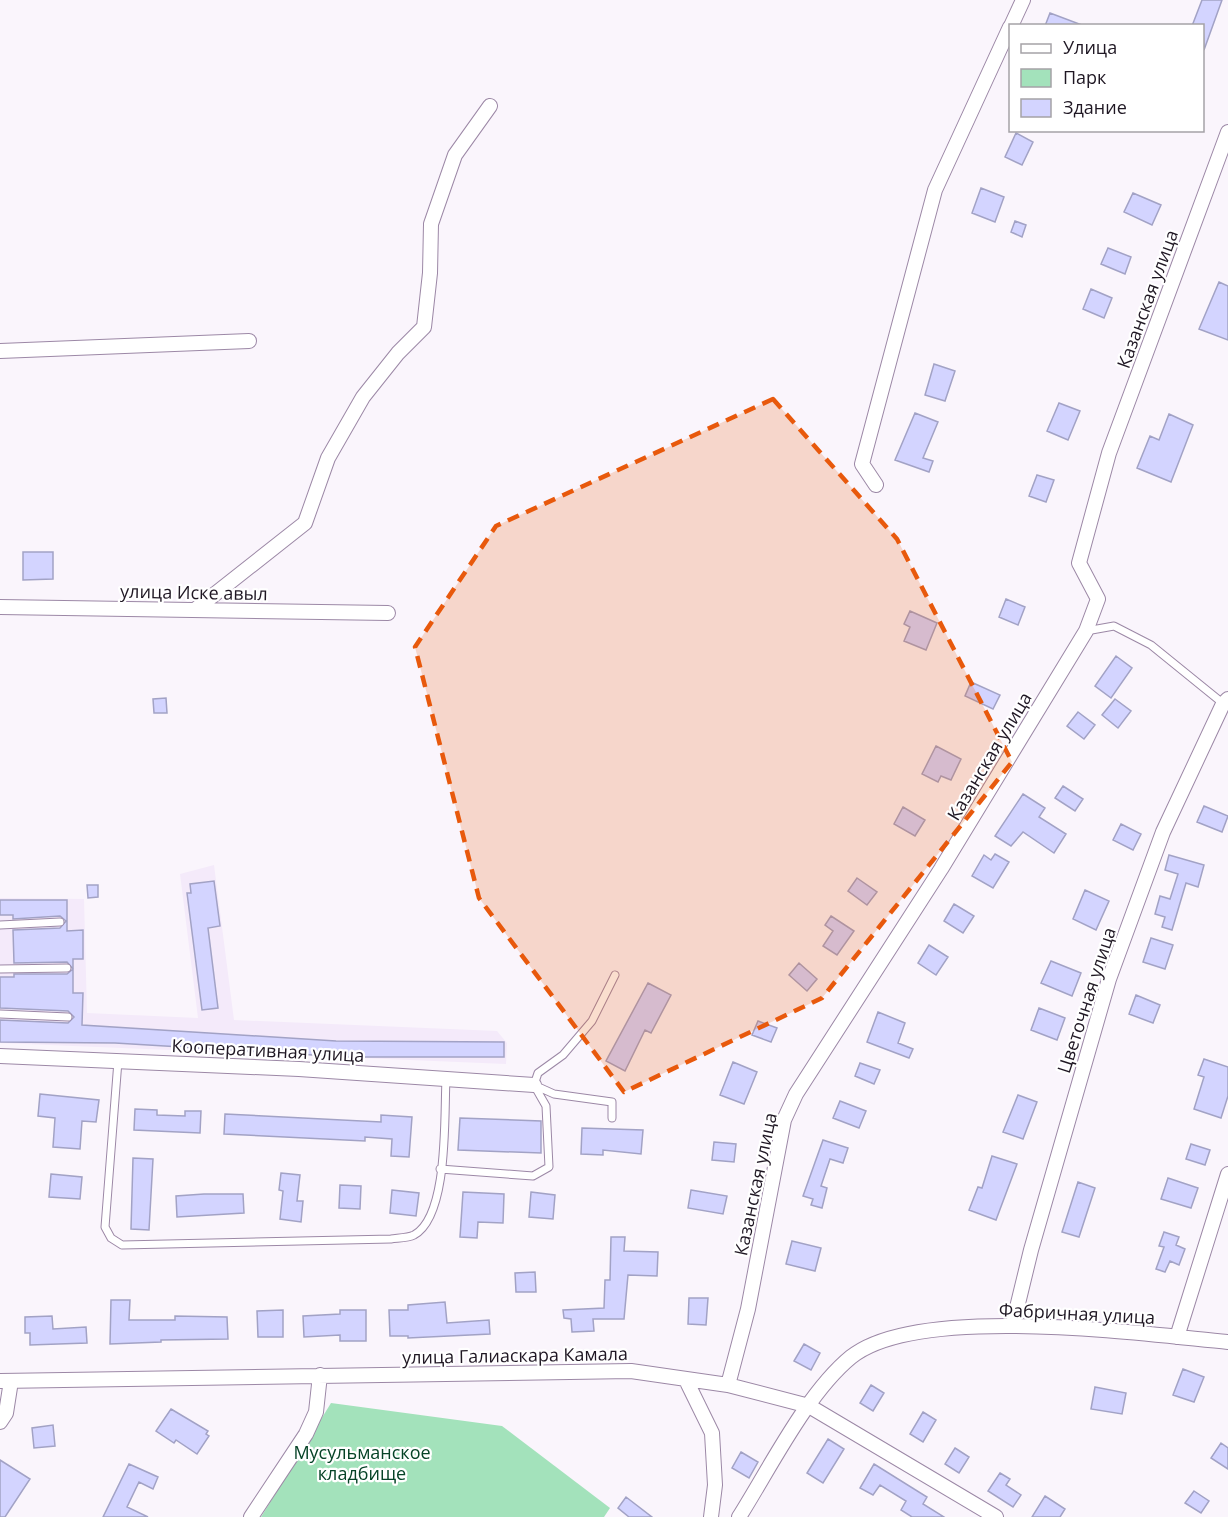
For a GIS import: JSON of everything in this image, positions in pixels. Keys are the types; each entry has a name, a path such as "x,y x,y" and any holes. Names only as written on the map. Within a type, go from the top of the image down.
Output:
{"street":[{"path":"1012,24 1023,0"},
{"path":"876,485 862,464 935,190 1009,30"},
{"path":"196,609 305,523 328,458 363,397 398,352 424,327 430,273 431,224 455,155 490,106"},
{"name":"Казанская улица","path":"728,1385 748,1309 777,1146 792,1102 942,869 1086,631 1098,599 1079,563 1109,453 1228,132"},
{"path":"0,351 249,341"},
{"name":"улица Иске авыл","path":"0,607 387,614"},
{"name":"Цветочная улица","path":"1013,1324 1031,1250 1109,979 1163,832 1226,703"},
{"name":"Кооперативная улица","path":"0,1056 534,1085"},
{"path":"1177,1337 1228,1174"},
{"name":"Фабричная улица","path":"808,1406 837,1370 853,1356 892,1337 923,1331 1013,1324 1228,1342"},
{"name":"улица Галиаскара Камала","path":"5,1381 631,1371 728,1385 808,1406 996,1517"},
{"path":"251,1517 306,1434 316,1412 320,1376"},
{"path":"686,1380 712,1433 715,1485 711,1517"},
{"path":"0,1422 6,1413 5,1381"},
{"path":"739,1517 808,1406"}],"lane":[{"path":"1086,631 1114,626 1151,645 1226,703"},
{"path":"0,926 60,922"},
{"path":"0,969 67,968"},
{"path":"440,1169 533,1176 549,1167 546,1106 534,1085 538,1072 563,1055 592,1021 615,975"},
{"path":"0,1014 68,1017"},
{"path":"118,1061 105,1227 111,1238 122,1245 391,1239 414,1235 430,1220 438,1194 446,1079"},
{"path":"534,1085 554,1094 612,1102 612,1118"}],"highlighted area":[{"path":"773,399 897,539 1012,762 822,998 624,1092 479,898 415,647 496,526"}],"shaded area":[{"path":"214,865 234,1020 497,1031 507,1043 506,1064 0,1043 0,898 84,899 87,1013 198,1018 180,874"}],"green space":[{"name":"Мусульманское кладбище","path":"331,1403 502,1426 610,1508 604,1517 261,1517"}],"building":[{"path":"1202,0 1222,0 1204,50 1204,24 1193,24"},
{"path":"1050,13 1079,24 1046,24"},
{"path":"1016,133 1033,142 1022,165 1005,157"},
{"path":"981,188 1004,197 995,222 972,213"},
{"path":"1133,193 1161,205 1152,225 1124,212"},
{"path":"1015,221 1026,225 1022,237 1011,232"},
{"path":"1108,248 1131,257 1125,274 1101,264"},
{"path":"1219,282 1228,286 1228,340 1199,329"},
{"path":"1091,289 1112,298 1104,318 1083,309"},
{"path":"934,364 955,371 945,401 925,395"},
{"path":"1059,403 1080,411 1068,440 1047,431"},
{"path":"915,413 938,422 923,458 933,461 929,472 895,460"},
{"path":"1169,414 1193,425 1171,482 1137,468 1150,436 1159,440"},
{"path":"1037,475 1054,480 1046,502 1029,496"},
{"path":"23,552 53,552 53,579 23,580"},
{"path":"1006,599 1025,607 1018,625 999,617"},
{"path":"910,611 937,623 926,650 904,641 910,627 904,624"},
{"path":"1116,656 1132,668 1111,698 1095,686"},
{"path":"971,682 1000,695 993,709 965,696"},
{"path":"166,698 167,713 154,713 153,699"},
{"path":"1115,699 1131,711 1118,728 1102,715"},
{"path":"1078,712 1095,725 1084,739 1067,726"},
{"path":"936,746 961,759 951,780 941,776 938,782 922,774"},
{"path":"1063,786 1083,799 1075,811 1055,798"},
{"path":"1023,794 1045,808 1039,817 1066,834 1054,853 1023,832 1011,846 995,836"},
{"path":"1204,806 1228,816 1222,832 1197,822"},
{"path":"903,807 925,820 915,836 894,824"},
{"path":"1121,824 1141,834 1133,850 1113,840"},
{"path":"995,854 1009,862 993,888 972,876 984,855 991,860"},
{"path":"1169,855 1204,865 1198,887 1186,883 1172,930 1162,927 1165,917 1155,914 1160,896 1170,899 1178,874 1165,870"},
{"path":"857,878 877,892 867,905 848,891"},
{"path":"214,881 220,926 208,928 218,1008 202,1010 187,893 191,893 190,884"},
{"path":"87,885 98,885 98,897 88,898"},
{"path":"1085,890 1109,901 1096,930 1073,919"},
{"path":"0,900 67,900 67,931 83,930 83,959 73,959 73,969 67,962 14,963 13,930 60,928 66,921 60,916 13,919 13,915 0,915"},
{"path":"954,904 974,916 963,933 944,921"},
{"path":"831,916 854,931 837,955 823,946 833,931 825,925"},
{"path":"1151,938 1173,945 1165,969 1143,962"},
{"path":"929,945 948,957 936,975 918,963"},
{"path":"1051,961 1081,973 1072,996 1041,983"},
{"path":"799,963 817,979 807,991 789,975"},
{"path":"73,969 73,993 83,993 82,1025 336,1041 504,1042 504,1057 347,1057 115,1043 0,1042 0,1020 68,1023 74,1017 68,1011 0,1008 0,977 14,977 14,974 67,974"},
{"path":"648,983 671,995 651,1033 645,1030 625,1071 606,1061"},
{"path":"1136,995 1160,1005 1153,1023 1129,1014"},
{"path":"1039,1008 1065,1018 1057,1040 1031,1030"},
{"path":"878,1012 905,1023 898,1043 913,1049 909,1058 867,1042"},
{"path":"758,1021 777,1028 771,1042 752,1035"},
{"path":"1204,1059 1228,1067 1228,1096 1221,1118 1194,1109 1204,1077 1198,1075"},
{"path":"733,1062 757,1072 744,1104 720,1095"},
{"path":"860,1063 880,1070 874,1084 855,1076"},
{"path":"40,1094 99,1100 96,1122 82,1121 80,1149 53,1147 55,1118 38,1116"},
{"path":"1018,1095 1037,1102 1023,1139 1003,1132"},
{"path":"840,1101 866,1111 859,1128 833,1118"},
{"path":"135,1109 157,1110 157,1115 185,1116 185,1111 201,1111 200,1133 134,1130"},
{"path":"225,1114 381,1122 381,1115 412,1117 409,1157 391,1156 392,1139 365,1137 365,1141 224,1134"},
{"path":"460,1118 541,1121 541,1153 458,1150"},
{"path":"582,1128 643,1130 641,1154 603,1150 603,1155 581,1154"},
{"path":"823,1140 848,1148 843,1163 830,1159 821,1186 827,1188 822,1208 811,1205 813,1199 803,1196"},
{"path":"714,1142 736,1144 734,1162 712,1160"},
{"path":"1191,1144 1210,1150 1205,1165 1186,1159"},
{"path":"992,1156 1017,1164 996,1220 969,1210 978,1187 982,1188"},
{"path":"133,1158 153,1159 149,1230 131,1229"},
{"path":"281,1173 300,1175 297,1201 303,1201 301,1222 280,1219 283,1191 279,1190"},
{"path":"51,1174 82,1177 80,1199 49,1197"},
{"path":"1168,1178 1198,1188 1191,1208 1161,1199"},
{"path":"1078,1182 1095,1188 1079,1237 1062,1232"},
{"path":"340,1185 361,1186 360,1209 339,1208"},
{"path":"392,1190 419,1193 416,1216 390,1213"},
{"path":"691,1190 727,1196 723,1214 688,1208"},
{"path":"463,1192 504,1194 503,1223 478,1222 477,1238 460,1237"},
{"path":"531,1192 555,1195 553,1219 529,1217"},
{"path":"243,1194 244,1213 177,1217 176,1196"},
{"path":"1164,1232 1179,1237 1176,1245 1185,1249 1179,1265 1170,1261 1165,1272 1156,1269 1164,1247 1159,1246"},
{"path":"611,1237 625,1237 624,1251 658,1252 657,1276 628,1275 624,1319 593,1319 594,1331 572,1332 571,1319 564,1318 563,1310 604,1308 605,1280 610,1280"},
{"path":"792,1241 821,1248 815,1271 786,1264"},
{"path":"535,1272 536,1292 516,1292 515,1273"},
{"path":"689,1298 708,1298 706,1325 688,1324"},
{"path":"111,1300 130,1300 129,1320 175,1320 175,1316 227,1317 228,1339 161,1340 161,1342 110,1344"},
{"path":"445,1302 447,1323 489,1320 490,1334 408,1338 408,1336 390,1336 389,1310 408,1310 408,1305"},
{"path":"283,1310 283,1337 258,1337 257,1311"},
{"path":"340,1310 366,1310 366,1341 340,1341 340,1335 304,1337 303,1316 340,1314"},
{"path":"52,1316 53,1329 86,1327 87,1343 30,1345 30,1333 25,1333 25,1317"},
{"path":"804,1344 820,1353 811,1370 794,1361"},
{"path":"1183,1369 1204,1377 1194,1402 1173,1395"},
{"path":"871,1385 884,1393 873,1411 860,1403"},
{"path":"1095,1387 1126,1393 1122,1414 1091,1409"},
{"path":"171,1409 208,1431 206,1434 209,1436 197,1454 176,1440 174,1443 156,1431"},
{"path":"923,1412 936,1420 923,1442 910,1434"},
{"path":"53,1425 55,1446 34,1448 32,1428"},
{"path":"828,1439 844,1449 823,1483 807,1473"},
{"path":"1221,1443 1228,1448 1228,1469 1211,1458"},
{"path":"955,1448 969,1457 959,1473 945,1464"},
{"path":"741,1452 758,1462 749,1478 732,1468"},
{"path":"0,1460 30,1479 5,1517 0,1517"},
{"path":"129,1464 158,1477 153,1489 139,1482 127,1507 148,1517 103,1517"},
{"path":"874,1464 927,1497 923,1504 944,1517 912,1517 901,1510 906,1501 880,1485 873,1495 860,1488"},
{"path":"1000,1473 1010,1479 1006,1485 1021,1495 1013,1507 988,1491"},
{"path":"1194,1491 1209,1501 1201,1513 1185,1503"},
{"path":"1045,1496 1065,1509 1060,1517 1032,1517"},
{"path":"626,1497 652,1517 629,1517 618,1508"}]}
